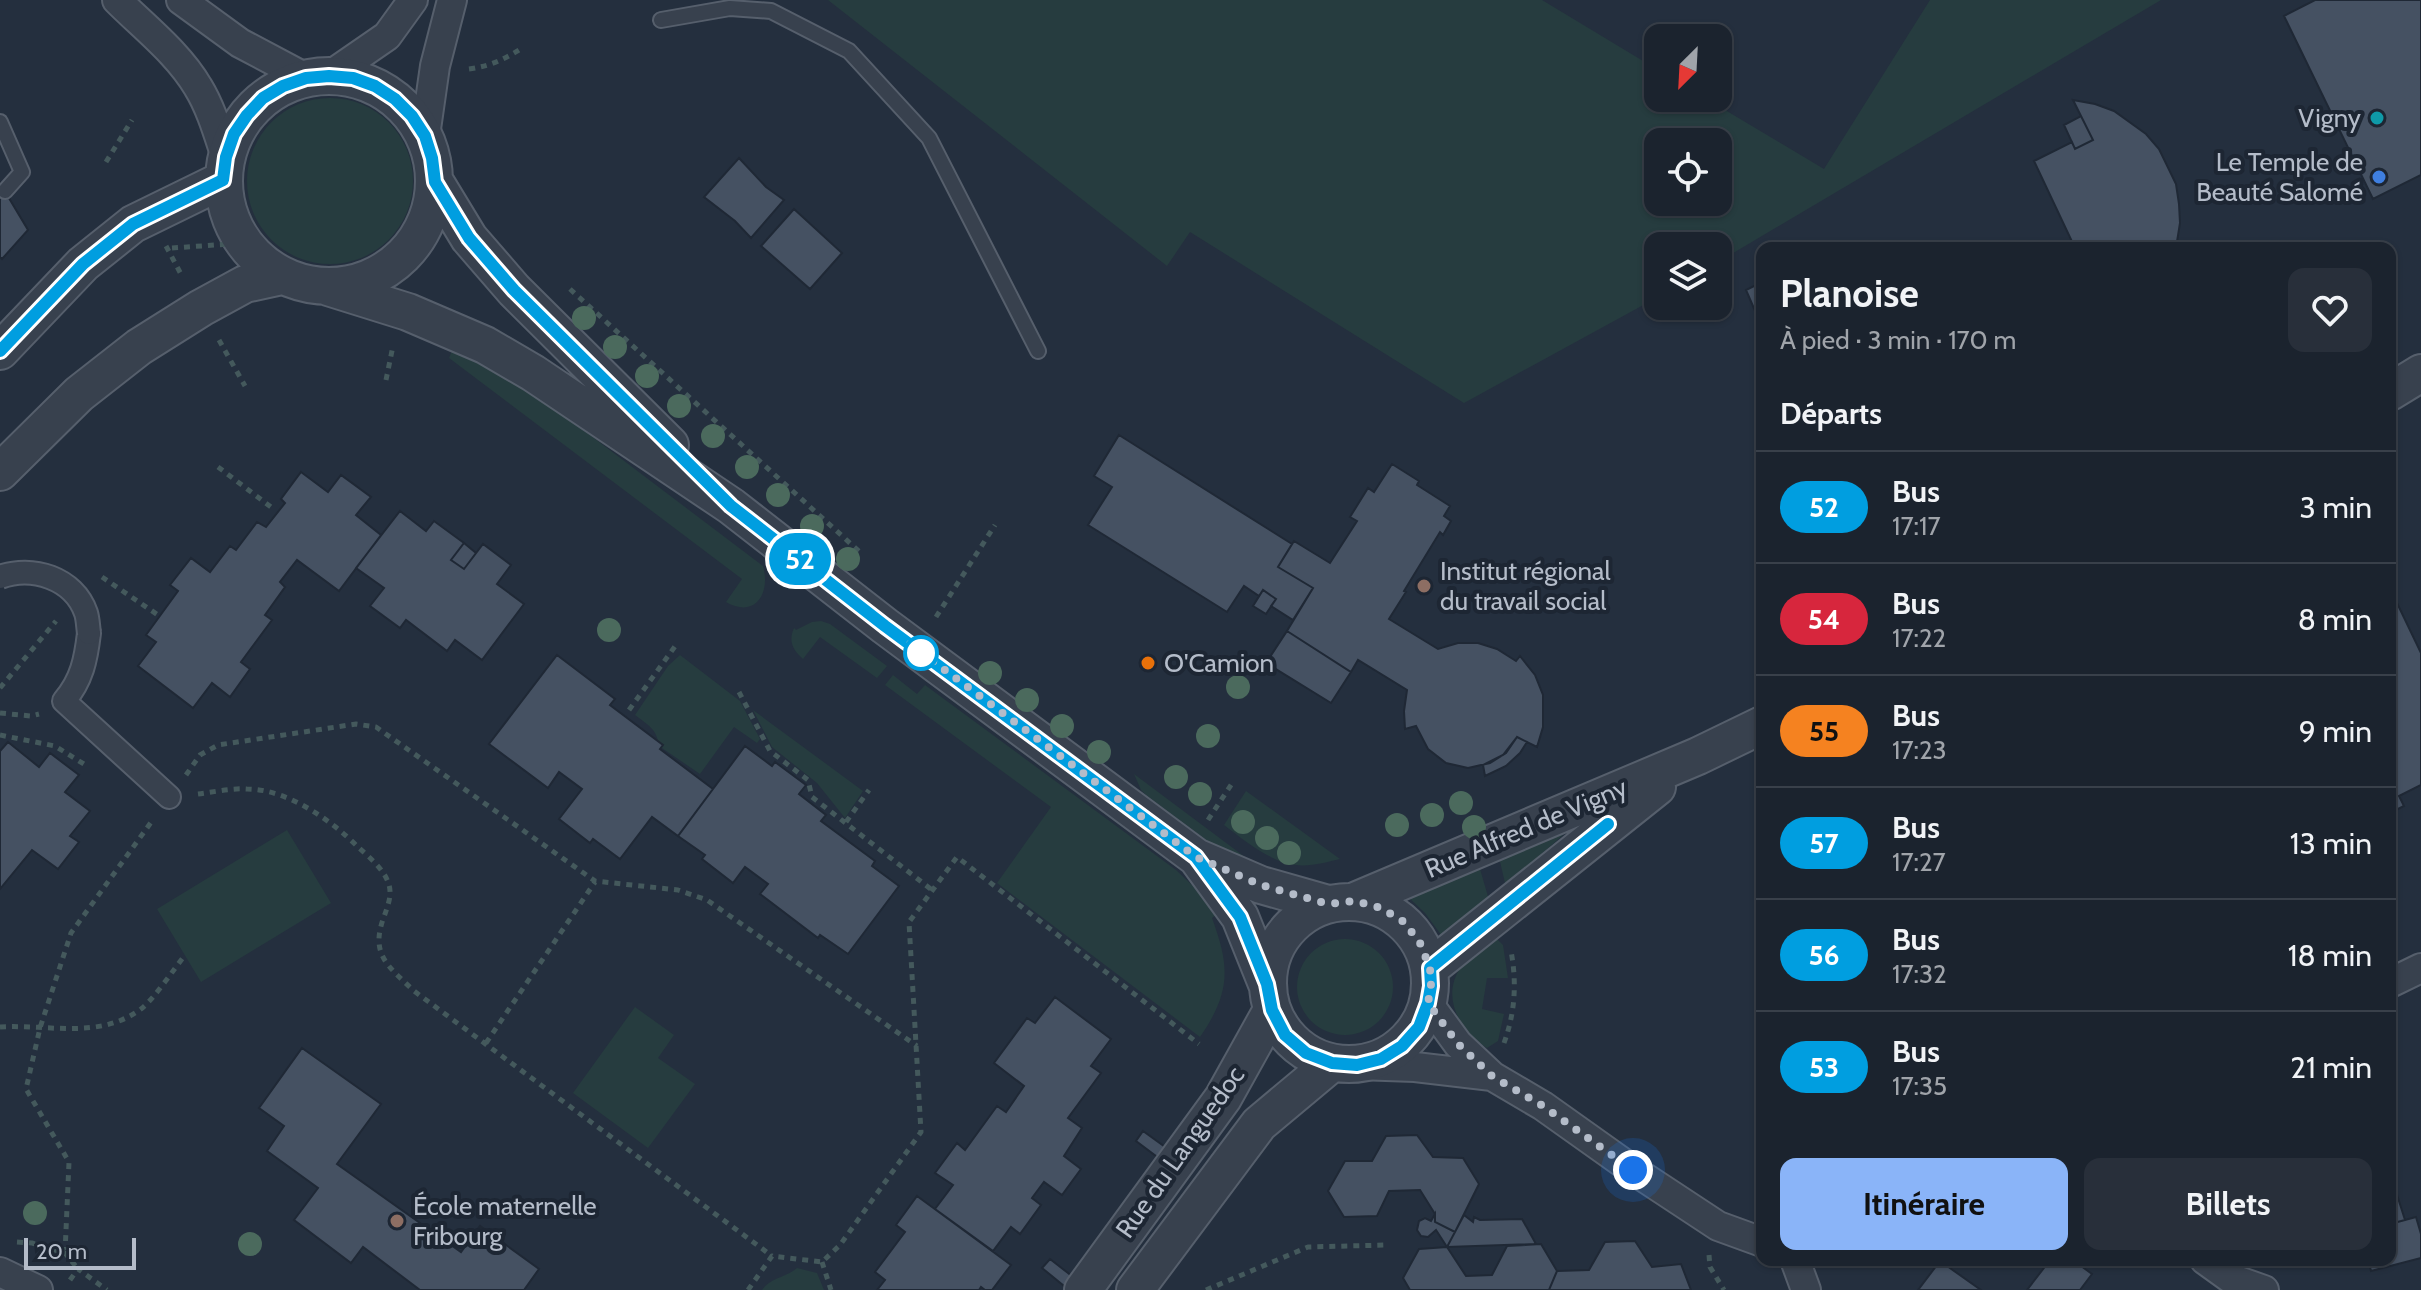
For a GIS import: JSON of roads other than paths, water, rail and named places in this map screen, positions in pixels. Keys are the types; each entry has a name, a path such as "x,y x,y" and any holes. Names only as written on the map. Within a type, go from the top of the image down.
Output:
{"street":[{"path":"117,0 180,62 198,87 212,117 224,168 226,204 233,226 263,263 282,276 305,284 328,287 408,312 485,345 533,373 731,506 897,635 1196,857 1261,885 1341,903 1381,908 1404,922 1420,943 1429,985 1458,1044 1492,1076 1543,1106 1718,1226 1756,1240"},
{"path":"181,0 240,43 275,63 318,77 387,36 413,0"},
{"path":"425,136 435,66 452,0"},
{"path":"0,351 83,264 133,224 224,168 234,134 263,98 283,86 318,77 353,78 375,86 395,99 412,116 425,136 435,182 432,205 424,227 403,256 374,277 328,287"},
{"path":"435,182 469,238 514,290 731,506"},
{"path":"0,472 79,394 139,347 245,284 282,276"},
{"path":"2396,388 2421,373"},
{"path":"0,577 27,571 50,576 81,603 89,633 86,663 74,689 64,701 169,797"},
{"name":"Rue Alfred de Vigny","path":"1341,903 1698,756 1756,728"},
{"name":"Rue Alfred de Vigny","path":"1429,985 1608,824 1698,756"},
{"path":"1196,857 1240,917 1285,1035 1306,1053 1344,1064 1415,1067 1492,1076"},
{"path":"1270,997 1271,957 1284,934 1303,916 1341,903"},
{"path":"2396,980 2421,968"},
{"path":"1344,1064 1381,1059 1402,1046 1419,1027 1429,985"},
{"name":"Rue du Languedoc","path":"1083,1290 1223,1098 1270,997"},
{"name":"Rue du Languedoc","path":"1135,1290 1259,1124 1344,1064"},
{"path":"1797,1266 1806,1290"},
{"path":"2213,1266 2230,1278 2264,1290"},
{"path":"0,1272 38,1290"}],"lane":[{"path":"661,20 730,8 771,11 849,51 929,138 1038,351"},
{"path":"0,122 22,172 5,191"}],"place":[{"name":"Vigny","path":"2377,118"},
{"name":"Le Temple de Beauté Salomé","path":"2379,177"},
{"name":"Institut régional du travail social","path":"1424,586"},
{"name":"O'Camion","path":"1148,663"},
{"name":"École maternelle Fribourg","path":"397,1221"}]}
